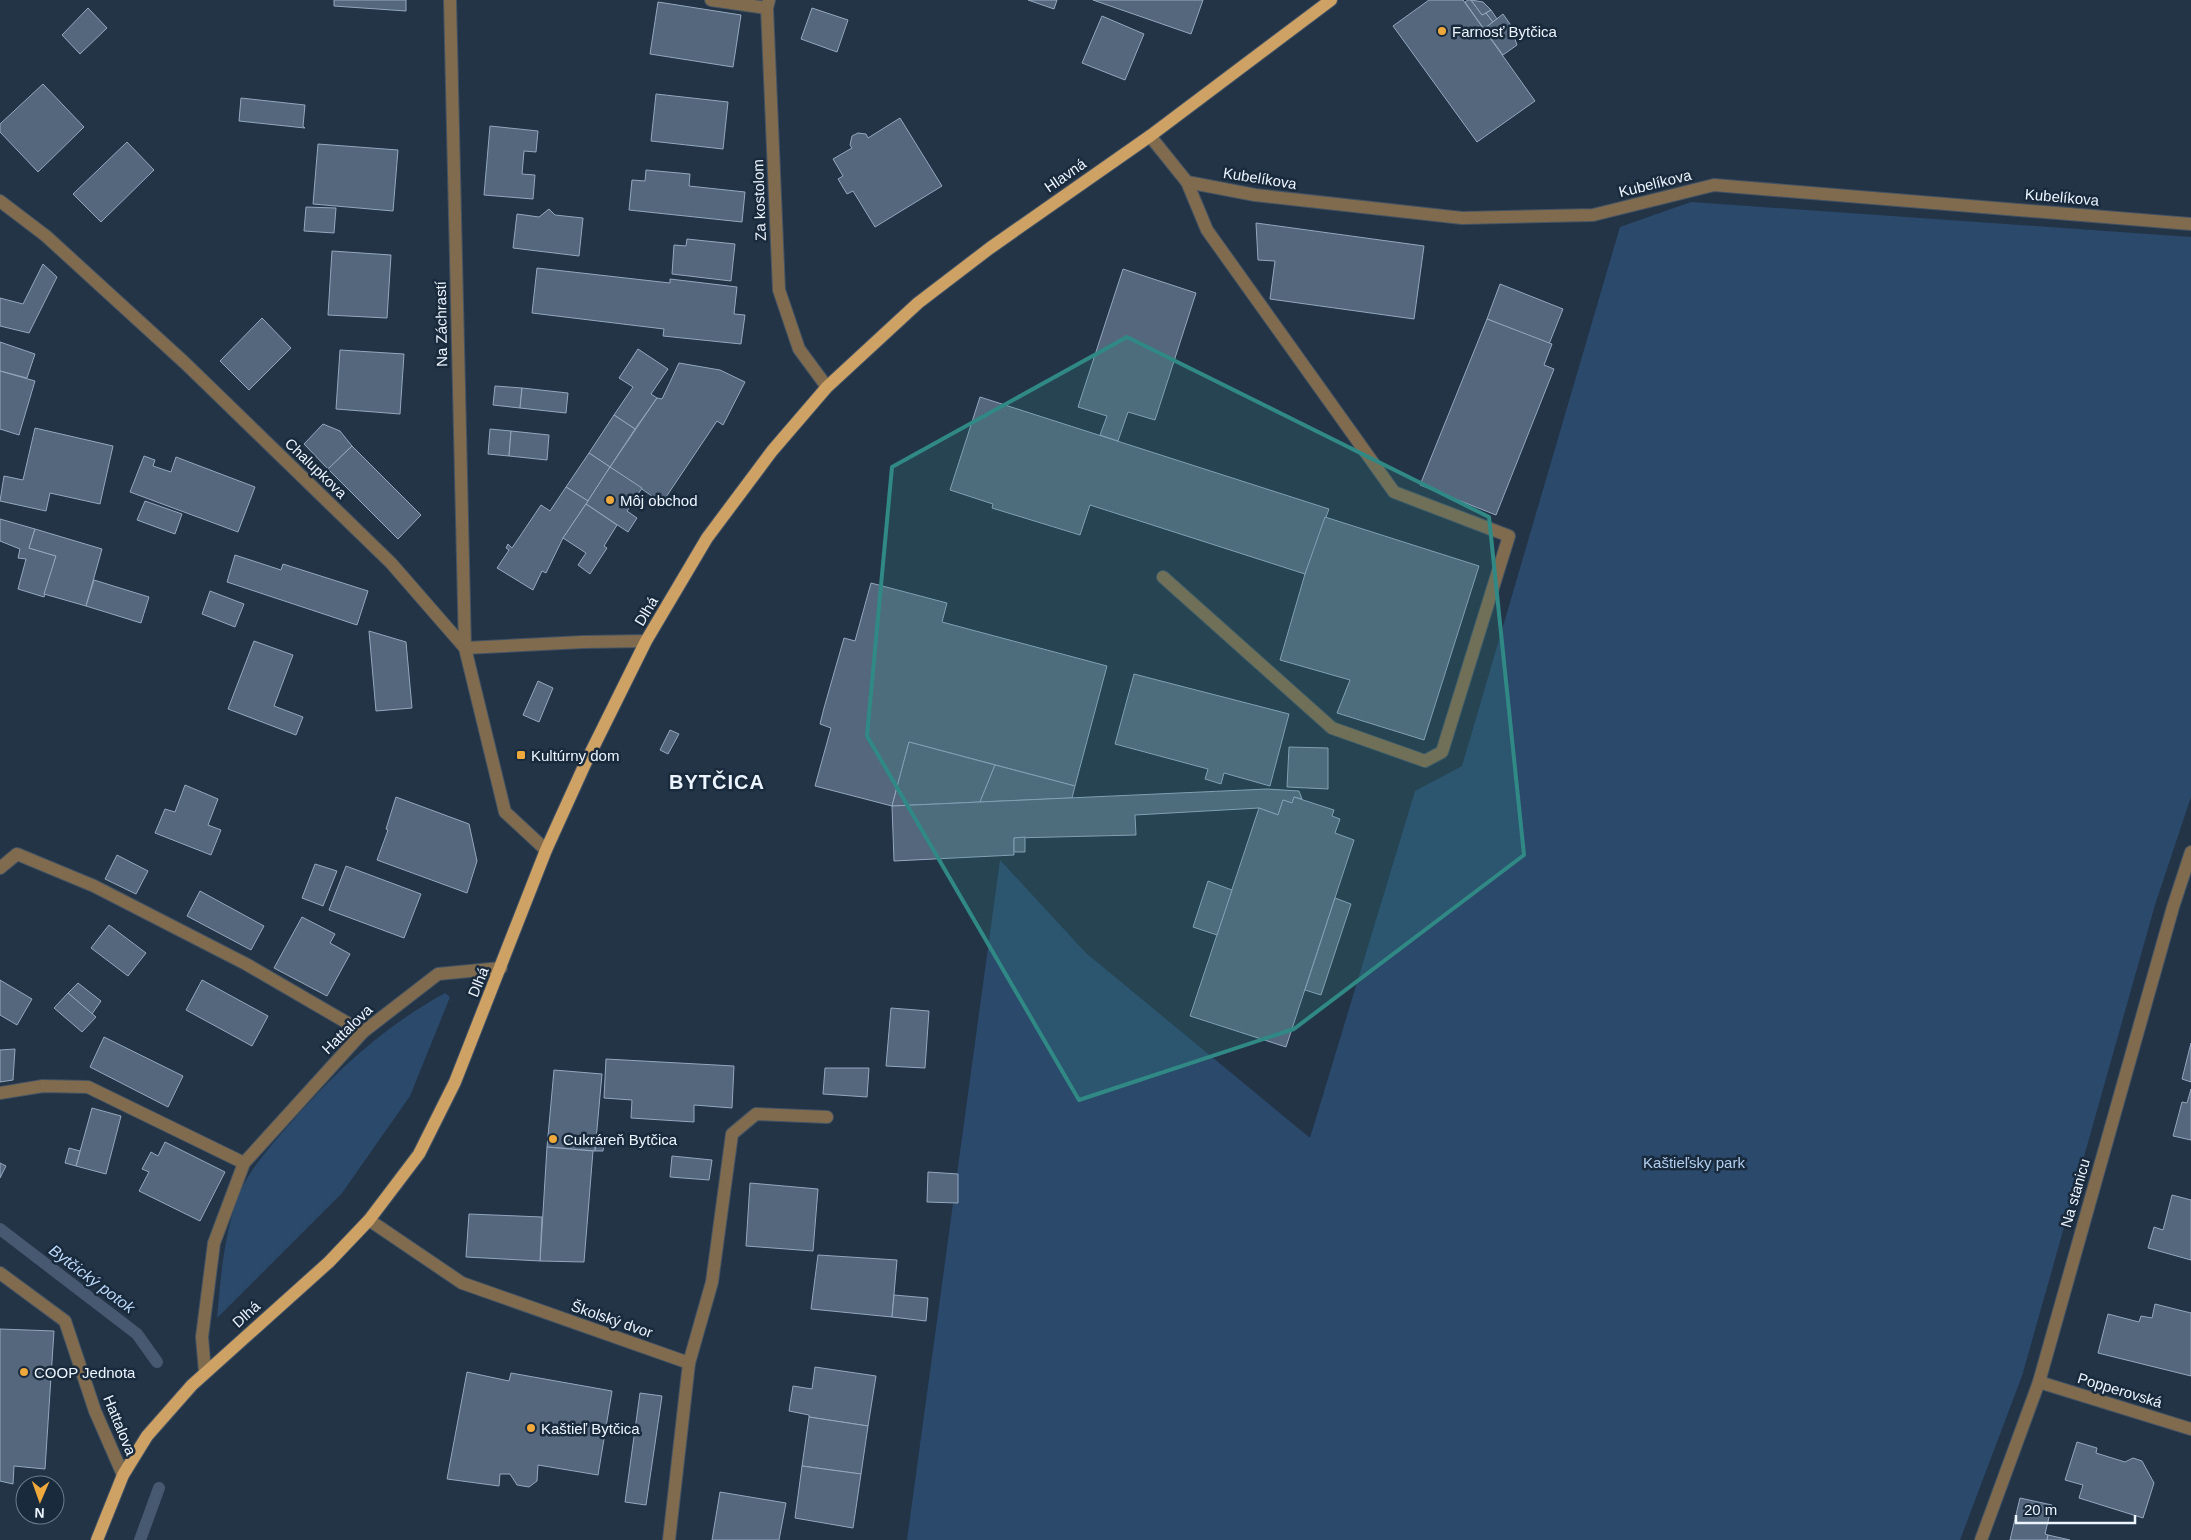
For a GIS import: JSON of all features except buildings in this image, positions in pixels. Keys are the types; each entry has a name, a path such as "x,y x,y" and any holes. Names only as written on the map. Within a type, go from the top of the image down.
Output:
{"main road":[{"name":"Hlavná","path":"827,387 918,303 990,248 1150,136 1331,0"},
{"name":"Dlhá","path":"97,1540 123,1475 146,1436 205,1372 329,1262 370,1220 419,1154 456,1082 546,850 585,764 646,641 707,538 772,451 827,387"}],"street":[{"name":"Na Záchrastí","path":"450,0 465,648"},
{"path":"711,0 768,4"},
{"name":"Za kostolom","path":"768,4 779,290 799,348 827,387"},
{"path":"1150,136 1187,182 1206,230 1394,492 1509,536 1442,752 1425,760 1332,728 1163,577"},
{"name":"Kubelíkova","path":"1187,182 1255,196 1462,218 1593,215 1714,185 2191,224"},
{"name":"Chalupkova","path":"0,201 46,236 185,364 392,564 465,648"},
{"path":"546,850 505,812 465,648 646,641"},
{"name":"Na stanicu","path":"1982,1540 2039,1382 2170,916 2191,852"},
{"path":"0,868 17,854 94,886 246,964 363,1032"},
{"name":"Hattalova","path":"205,1372 202,1337 214,1243 244,1163 363,1032 438,974 501,968"},
{"path":"0,1094 43,1086 88,1088 244,1163"},
{"path":"669,1540 689,1363 712,1282 732,1134 756,1114 827,1117"},
{"name":"Školský dvor","path":"370,1220 462,1283 689,1363"},
{"name":"Hattalova","path":"0,1274 64,1320 95,1411 123,1475"},
{"name":"Popperovská","path":"2039,1382 2191,1429"}],"highlighted area":[{"path":"1127,337 1489,517 1524,855 1294,1029 1079,1100 867,736 892,467"}],"green space":[{"name":"Kaštieľsky park","path":"1691,202 2191,237 2191,797 2155,905 2022,1376 1960,1540 907,1540 1000,860 1086,953 1310,1138 1415,791 1462,766 1620,227"},
{"path":"445,993 450,997 410,1096 342,1193 217,1318 224,1254 230,1223 240,1192 255,1166 305,1107 341,1070 400,1021"}],"waterway":[{"name":"Bytčický potok","path":"0,1229 137,1334 157,1362"},
{"name":"Bytčický potok","path":"140,1540 159,1488"}],"place":[{"name":"Farnosť Bytčica","path":"1442,31"},
{"name":"Môj obchod","path":"610,500"},
{"name":"Kultúrny dom","path":"521,755"},
{"name":"Cukráreň Bytčica","path":"553,1139"},
{"name":"COOP Jednota","path":"24,1372"},
{"name":"Kaštieľ Bytčica","path":"531,1428"}],"district":[{"name":"BYTČICA","path":"717,782"}]}
